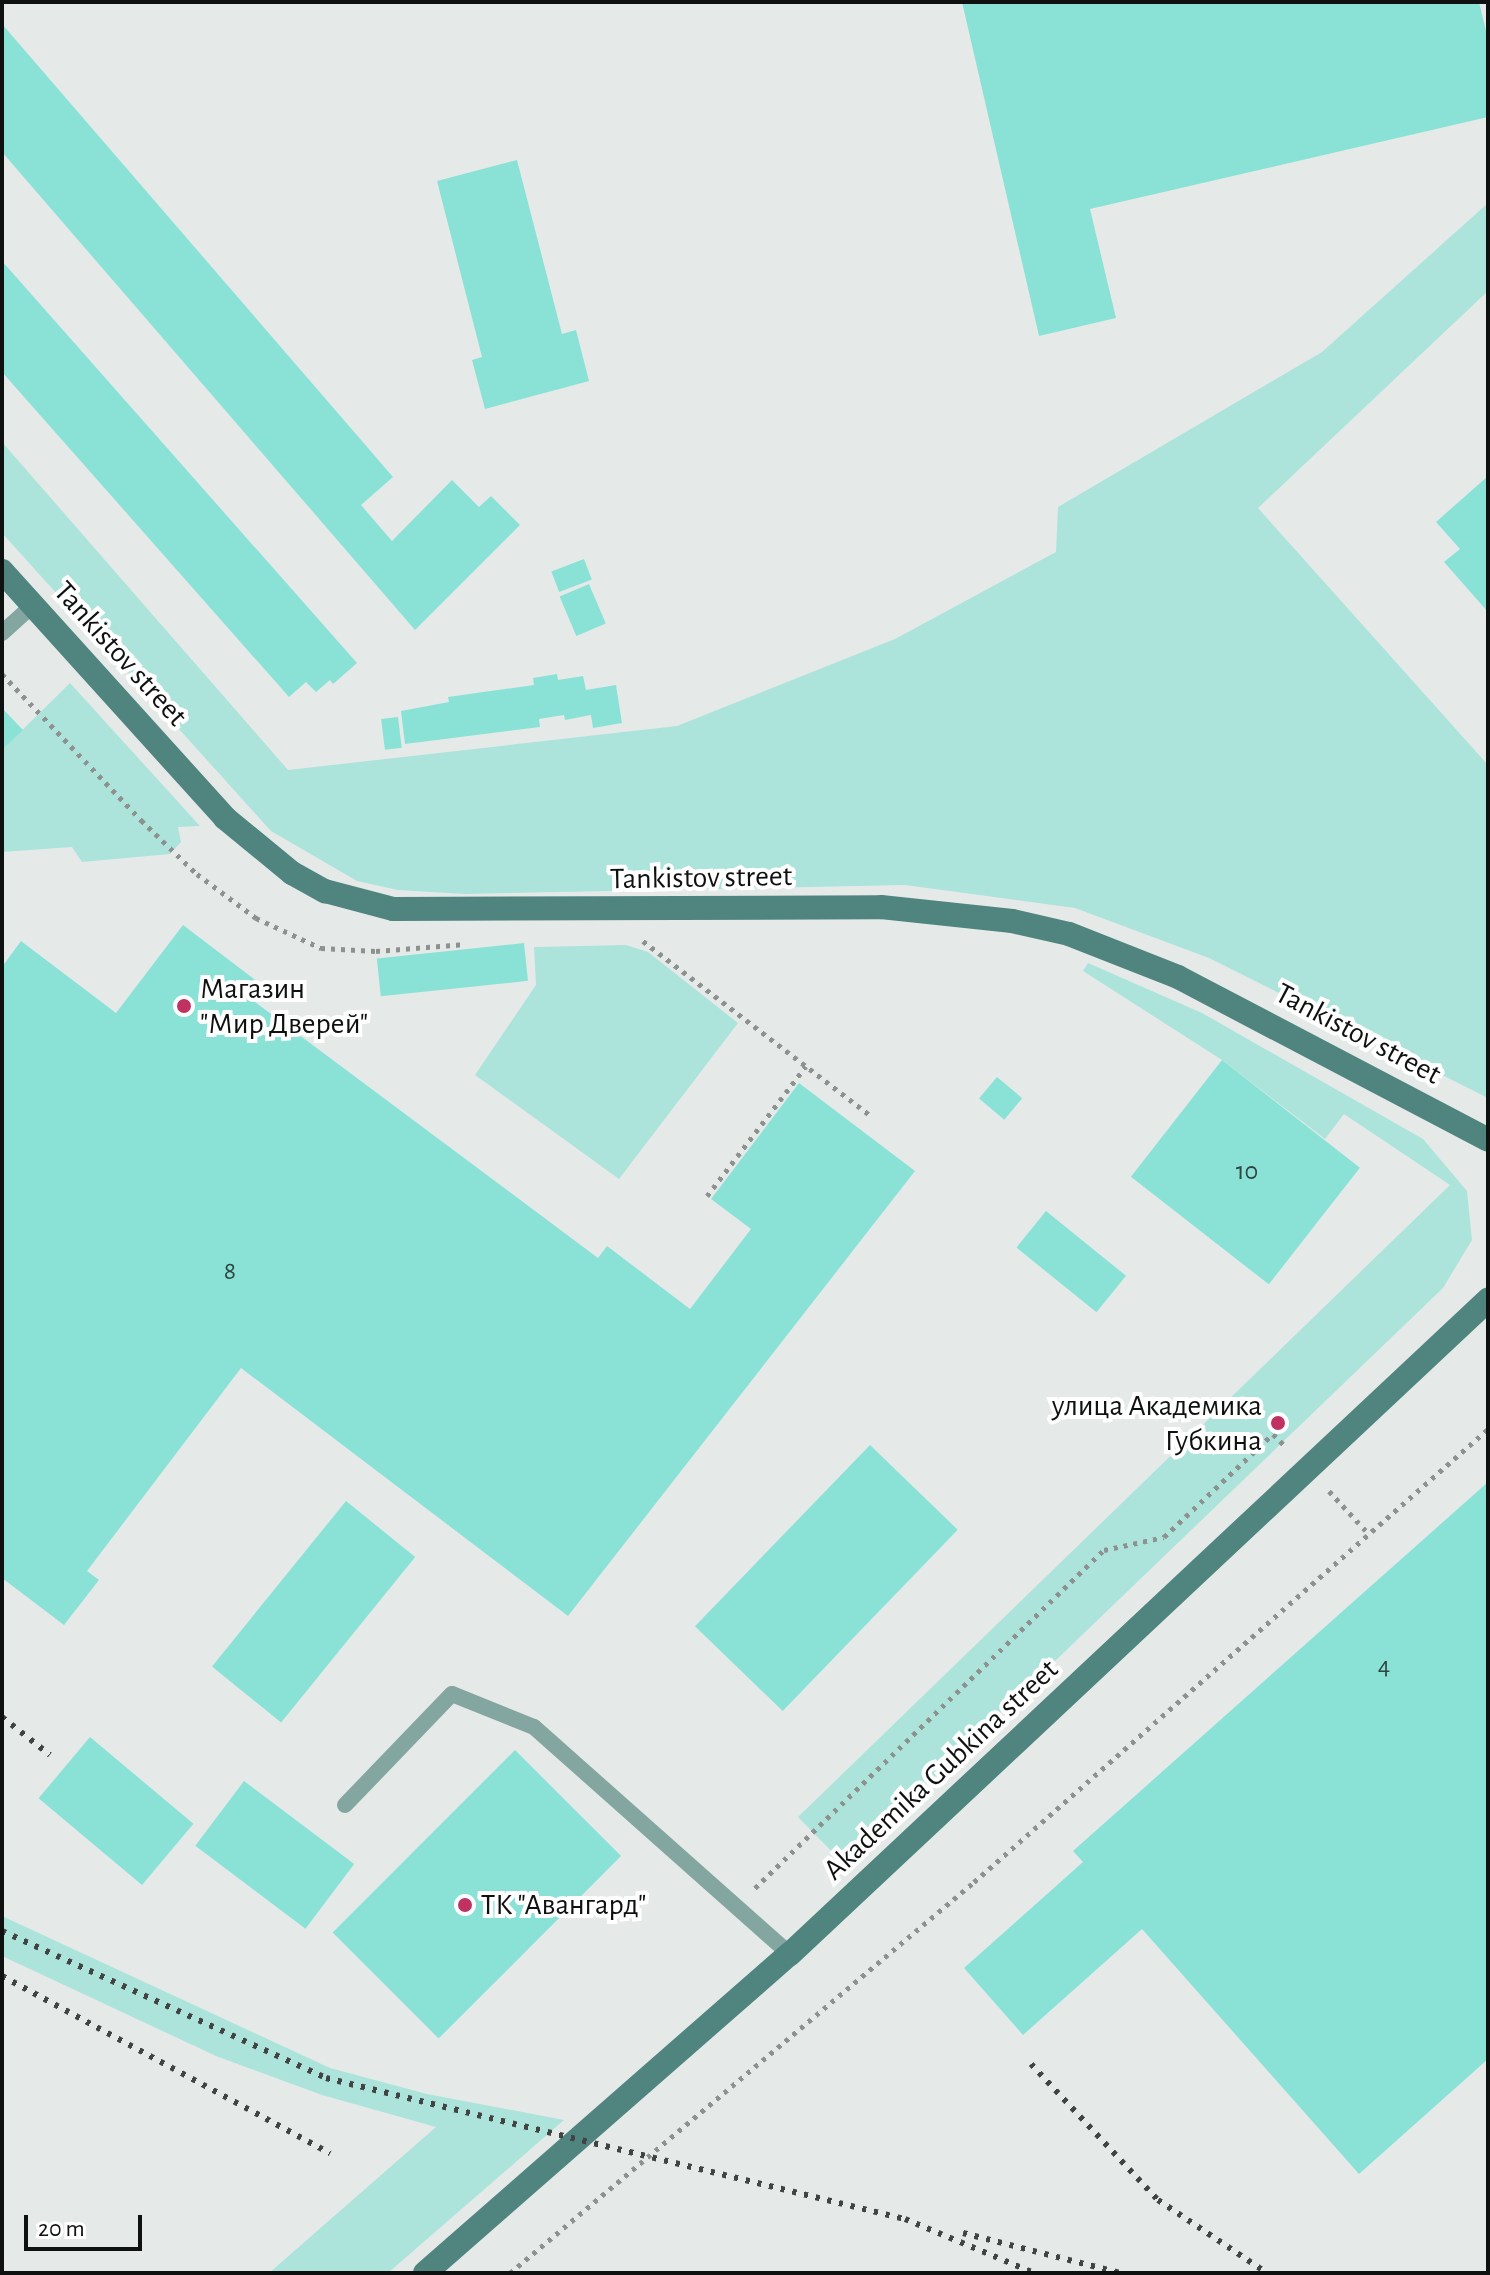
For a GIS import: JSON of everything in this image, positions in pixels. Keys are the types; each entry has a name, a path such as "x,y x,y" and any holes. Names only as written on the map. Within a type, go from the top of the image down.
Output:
{"street":[{"name":"Tankistov street","path":"2,571 225,818 292,873 325,891 393,909 881,907 1012,921 1069,934 1178,977 1488,1140"},
{"name":"Akademika Gubkina street","path":"425,2273 790,1954 1488,1300"}],"lane":[{"path":"2,633 33,605"},
{"path":"345,1805 452,1694 534,1727 790,1954"}],"path":[{"path":"2,674 153,831 256,918 321,948 376,951 480,943"},
{"path":"637,939 871,1116"},
{"path":"707,1196 806,1066"},
{"path":"510,2273 962,1892 1488,1429"},
{"path":"735,1906 1104,1550 1164,1537 1273,1434 1369,1534"}],"shaded area":[{"path":"1488,203 1488,291 1258,508 1488,765 1488,1098 1209,958 1075,908 905,885 465,894 398,890 357,881 271,831 2,533 2,442 288,770 677,726 895,639 1056,552 1058,507 1322,352"},
{"path":"70,683 200,826 178,827 181,842 170,854 82,862 72,847 2,852 2,750"},
{"path":"626,945 648,952 738,1023 619,1179 475,1075 536,985 534,947"},
{"path":"1088,963 1202,1013 1423,1139 1467,1191 1472,1240 1443,1288 844,1864 798,1817 1450,1185 1344,1114 1325,1139 1222,1060 1083,971"},
{"path":"2,1916 330,2068 427,2094 564,2120 388,2273 269,2273 436,2127 322,2095 216,2056 2,1956"}],"building":[{"path":"962,2 1479,2 1488,39 1488,117 1090,209 1116,318 1039,336"},
{"path":"2,24 393,477 361,505 392,541 452,480 479,507 491,496 520,525 415,630 2,152"},
{"path":"517,160 562,334 576,330 589,381 485,409 472,360 482,357 437,181"},
{"path":"2,261 357,663 333,684 330,680 316,692 306,682 289,697 2,372"},
{"path":"1488,476 1488,612 1444,562 1460,549 1436,522"},
{"path":"584,559 592,580 559,592 551,572"},
{"path":"589,584 606,624 576,636 560,597"},
{"path":"557,674 558,680 583,676 586,690 616,685 622,723 593,728 591,715 565,720 564,715 539,719 540,727 405,744 401,711 449,702 448,697 534,685 533,678"},
{"path":"2,708 23,730 2,750"},
{"path":"398,717 402,748 385,750 381,719"},
{"path":"183,925 262,985 251,999 598,1258 607,1246 690,1309 751,1229 711,1199 799,1083 915,1171 568,1616 241,1368 87,1571 99,1580 64,1625 2,1578 2,967 21,941 116,1013"},
{"path":"524,943 528,981 381,996 377,958"},
{"path":"1222,1060 1360,1168 1269,1284 1131,1177"},
{"path":"997,1077 1022,1098 1004,1120 979,1098"},
{"path":"1046,1211 1126,1276 1096,1312 1016,1248"},
{"path":"870,1445 958,1530 783,1711 695,1626"},
{"path":"1488,1482 1488,2059 1359,2174 1142,1929 1023,2035 964,1968 1083,1862 1073,1851"},
{"path":"346,1501 415,1557 281,1723 212,1667"},
{"path":"90,1737 193,1824 142,1885 39,1798"},
{"name":"ТК \"Авангард\"","path":"515,1750 621,1856 439,2038 333,1932"},
{"path":"244,1781 354,1864 305,1929 195,1846"}],"railway":[{"path":"2,1717 50,1755"},
{"path":"2,1931 326,2078 905,2219 1034,2273"},
{"path":"2,1976 330,2153"},
{"path":"1031,2064 1158,2200 1267,2273"},
{"path":"963,2233 1120,2273"}],"place":[{"name":"Магазин \"Мир Дверей\"","path":"184,1006"},
{"name":"улица Академика Губкина","path":"1278,1423"},
{"name":"ТК \"Авангард\"","path":"465,1905"}]}
